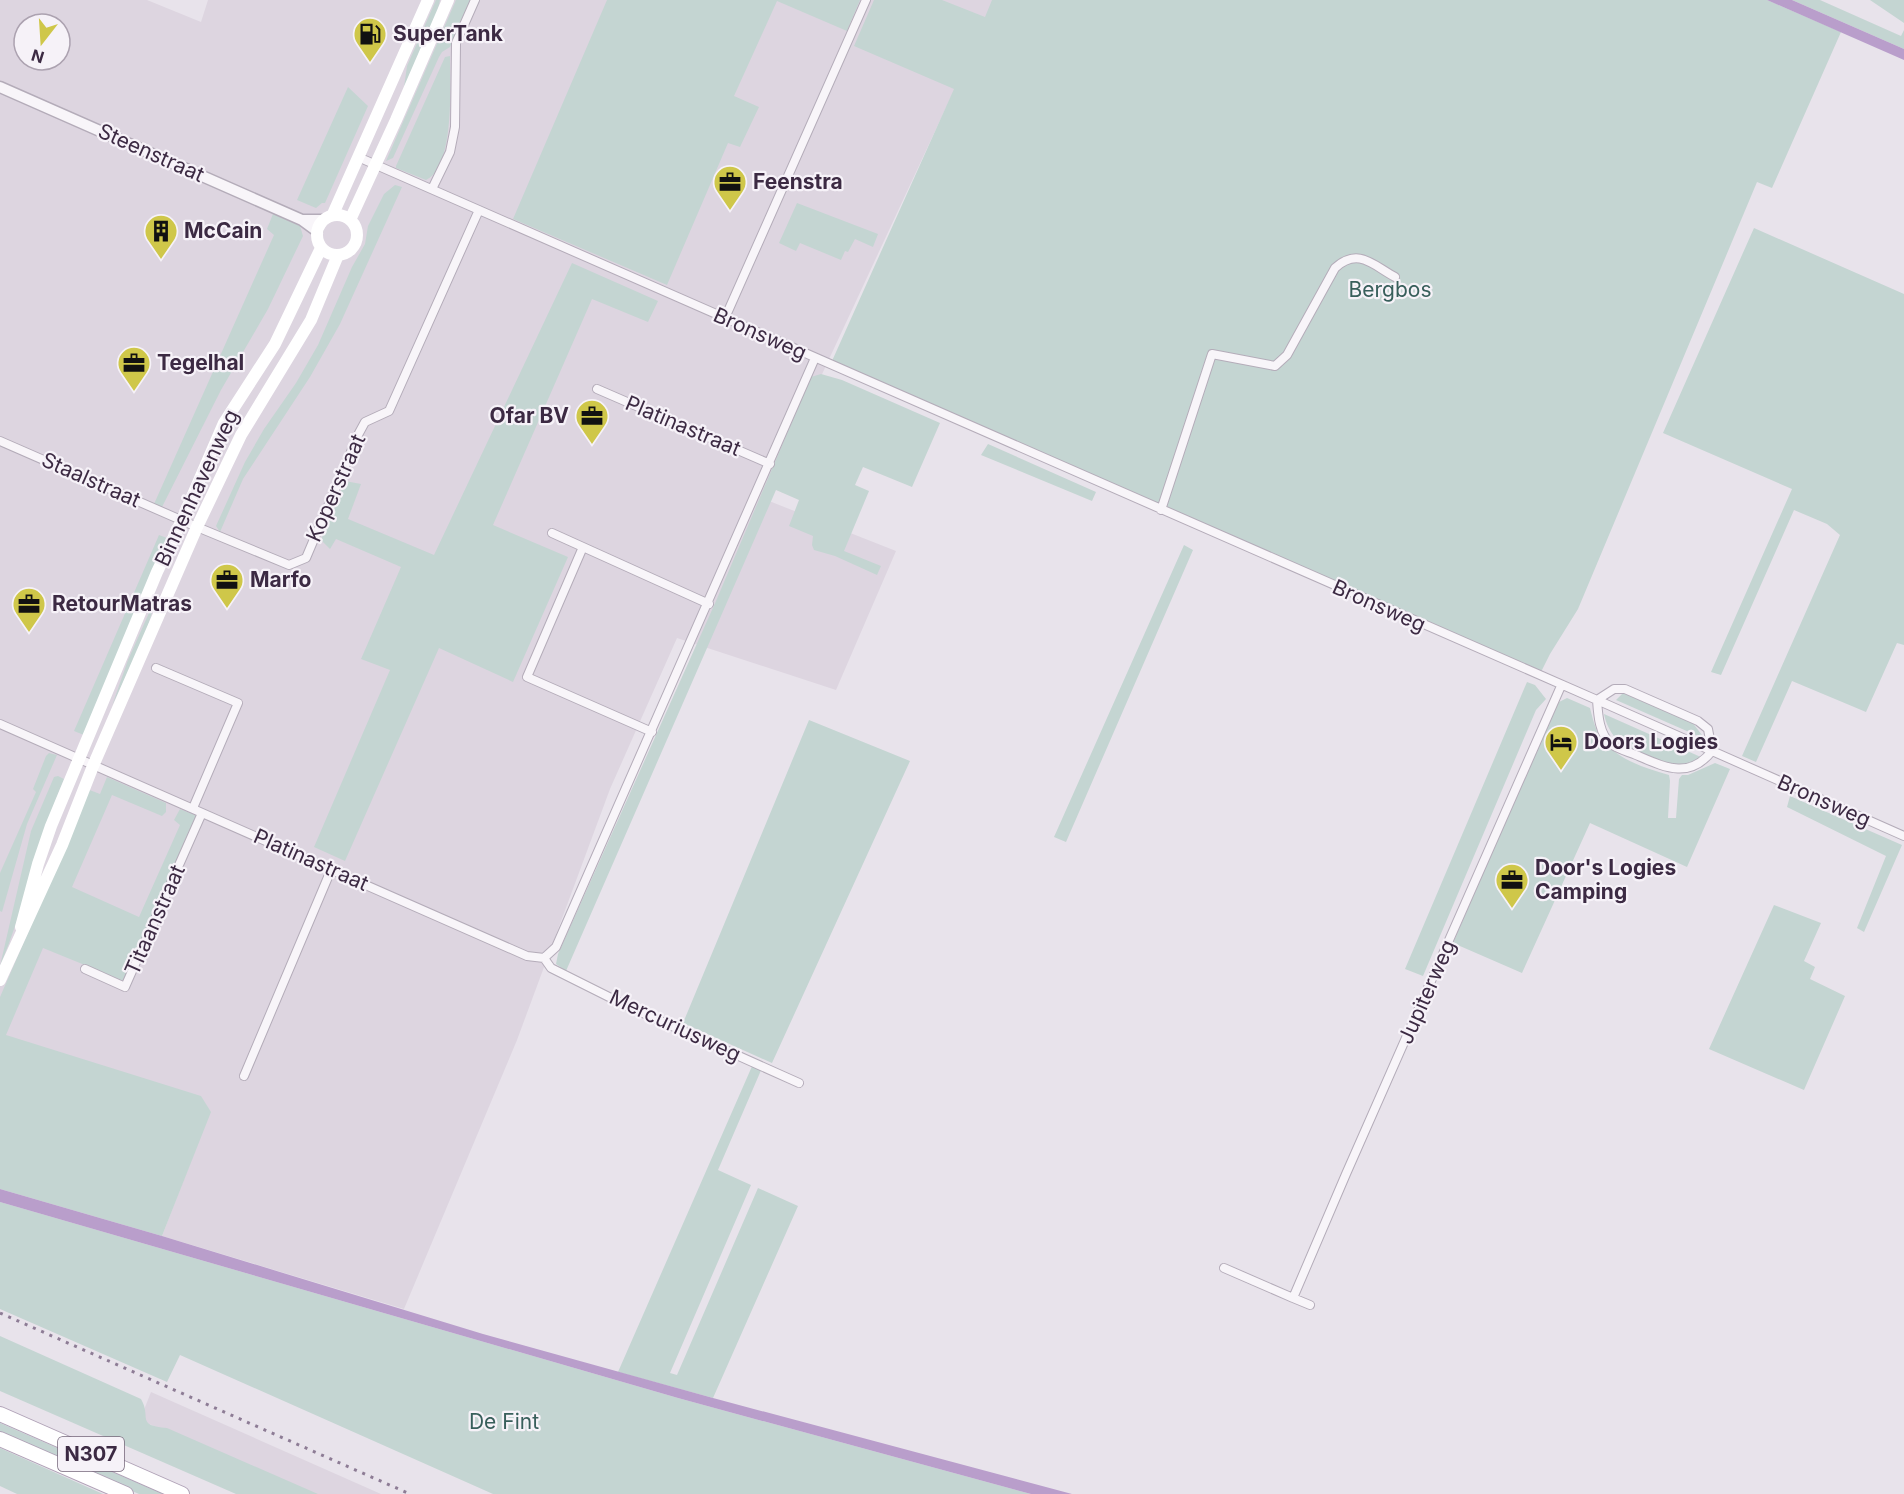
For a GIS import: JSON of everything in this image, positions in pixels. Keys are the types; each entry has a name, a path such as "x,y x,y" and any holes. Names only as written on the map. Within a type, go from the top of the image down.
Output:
{"main road":[{"path":"328,217 344,216 350,220 357,231 356,242 345,253 332,255 321,248 317,240 317,231 328,217 358,157 428,0"},
{"path":"350,220 448,0"},
{"name":"Binnenhavenweg","path":"18,939 40,858 78,759 157,572 224,423 275,344 321,248"},
{"name":"Binnenhavenweg","path":"0,980 18,939 31,917 93,766 197,527 241,435 311,320 338,255"},
{"name":"N307","path":"0,1414 182,1494"},
{"name":"N307","path":"0,1439 126,1494"}],"street":[{"path":"432,189 450,152 455,127 456,44 475,0"},
{"path":"726,318 866,0"},
{"name":"Steenstraat","path":"0,87 303,220 317,231"},
{"name":"Bronsweg","path":"358,157 1904,836"},
{"name":"Koperstraat","path":"182,520 289,564 306,558 365,422 389,411 479,210"},
{"name":"Steenstraat","path":"303,220 328,217"},
{"path":"1161,510 1212,354 1275,366 1287,355 1335,268 1351,257 1361,258 1395,277"},
{"path":"544,958 556,947 709,604 815,358"},
{"name":"Platinastraat","path":"597,389 770,464"},
{"name":"Staalstraat","path":"0,441 182,520"},
{"path":"552,533 709,604"},
{"path":"583,547 527,677 651,732"},
{"path":"156,668 238,703 193,808"},
{"name":"Jupiterweg","path":"1293,1298 1562,686"},
{"path":"1614,689 1625,689 1698,721 1708,729 1712,751 1705,759 1689,768 1674,770 1620,748 1610,743 1600,725 1597,700 1614,689"},
{"name":"Platinastraat","path":"0,724 527,956 544,958"},
{"name":"Titaanstraat","path":"85,969 125,987 202,813"},
{"path":"244,1076 331,870"},
{"name":"Mercuriusweg","path":"544,958 551,968 625,1005 800,1083"},
{"path":"1224,1268 1310,1305"}],"shaded area":[{"path":"0,0 147,0 201,22 208,0 996,0 764,499 896,551 836,690 677,638 610,789 517,1040 404,1309 162,1236 210,1112 0,1039"},
{"path":"1767,0 1792,0 1904,49 1904,60"},
{"path":"0,1189 483,1334 1072,1494 1031,1494 678,1398 0,1202"},
{"path":"151,1392 381,1494 311,1494 140,1420"}],"green space":[{"path":"436,0 440,0 436,18 404,87 407,66"},
{"path":"456,0 470,0 450,47 439,57 393,158 386,161"},
{"path":"607,0 860,0 847,31 777,1 734,96 759,107 740,147 728,143 667,285 513,219"},
{"name":"Bergbos","path":"874,0 942,0 985,17 992,0 1767,0 1841,32 1772,188 1757,182 1578,609 1539,676 1195,520 832,361 954,89 854,46"},
{"path":"1792,0 1820,0 1901,36 1904,30 1904,49"},
{"path":"1870,0 1904,0 1904,23"},
{"path":"450,56 450,104 446,143 442,159 435,172 426,180 396,168 396,166 445,57"},
{"path":"348,87 368,106 325,203 316,208 297,200"},
{"path":"395,185 402,187 340,324 310,377 243,479 220,532 216,526 245,462 318,345 352,267 365,244 368,226 384,194"},
{"path":"797,203 878,234 873,247 855,239 841,260 800,243 796,251 779,243"},
{"path":"273,214 300,226 303,236 268,309 221,390 162,507 154,504 274,235 267,229"},
{"path":"1754,228 1904,294 1904,645 1897,643 1866,712 1792,681 1756,762 1742,756 1840,535 1827,524 1794,510 1721,675 1711,672 1792,489 1663,433"},
{"path":"572,263 658,301 648,322 592,299 493,525 568,557 513,682 439,648 345,861 314,847 390,670 361,659 401,567 336,539 330,549 321,540 345,481 361,484 348,519 434,555"},
{"path":"821,374 842,380 940,423 912,487 863,467 855,485 869,491 844,551 881,566 877,575 835,556 814,550 813,536 789,526 799,500 776,490 566,971 556,964 558,954 716,601 811,377"},
{"path":"988,444 1096,492 1092,501 981,455"},
{"path":"159,535 167,538 84,735 74,731"},
{"path":"1184,545 1193,550 1066,842 1054,837"},
{"path":"157,595 146,633 112,706 128,660"},
{"path":"1527,682 1535,685 1546,699 1536,710 1423,976 1405,969"},
{"path":"1623,693 1692,722 1705,739 1616,700"},
{"path":"1567,698 1590,708 1597,731 1610,748 1619,755 1638,765 1669,775 1668,818 1676,818 1679,779 1682,775 1688,775 1715,763 1730,769 1687,867 1590,823 1522,973 1453,943 1552,713 1559,702"},
{"path":"1604,714 1703,758 1687,764 1677,764 1658,761 1638,754 1616,739 1608,727"},
{"path":"809,720 910,761 772,1063 683,1023"},
{"path":"49,753 57,755 27,824 2,912 0,911 0,873 36,792 33,789"},
{"path":"54,777 64,779 0,966 31,831"},
{"path":"107,777 166,803 166,812 162,816 112,795 72,887 139,917 180,825 174,820 180,809 197,816 124,981 43,948 6,1035 201,1096 211,1112 162,1236 0,1189 0,997 57,866 87,789 100,794"},
{"path":"1790,796 1902,845 1864,932 1857,928 1886,856 1787,807"},
{"path":"1774,905 1821,923 1804,961 1815,967 1810,979 1845,996 1804,1090 1709,1049"},
{"path":"753,1064 762,1068 718,1170 751,1185 670,1373 677,1375 758,1188 798,1206 713,1398 618,1372"},
{"name":"De Fint","path":"0,1202 678,1398 1031,1494 493,1494 180,1355 167,1382 0,1309"},
{"path":"0,1336 141,1399 146,1420 151,1425 167,1428 318,1494 236,1494 0,1391"},
{"path":"0,1423 163,1494 139,1494 0,1434"},
{"path":"0,1448 103,1494 17,1494 0,1486"}],"railway":[{"path":"0,1313 410,1494"}],"place":[{"name":"SuperTank","path":"370,63"},
{"name":"Feenstra","path":"730,211"},
{"name":"McCain","path":"161,260"},
{"name":"Tegelhal","path":"134,392"},
{"name":"Ofar BV","path":"592,445"},
{"name":"Marfo","path":"227,609"},
{"name":"RetourMatras","path":"29,633"},
{"name":"Doors Logies","path":"1561,771"},
{"name":"Door's Logies Camping","path":"1512,909"}]}
